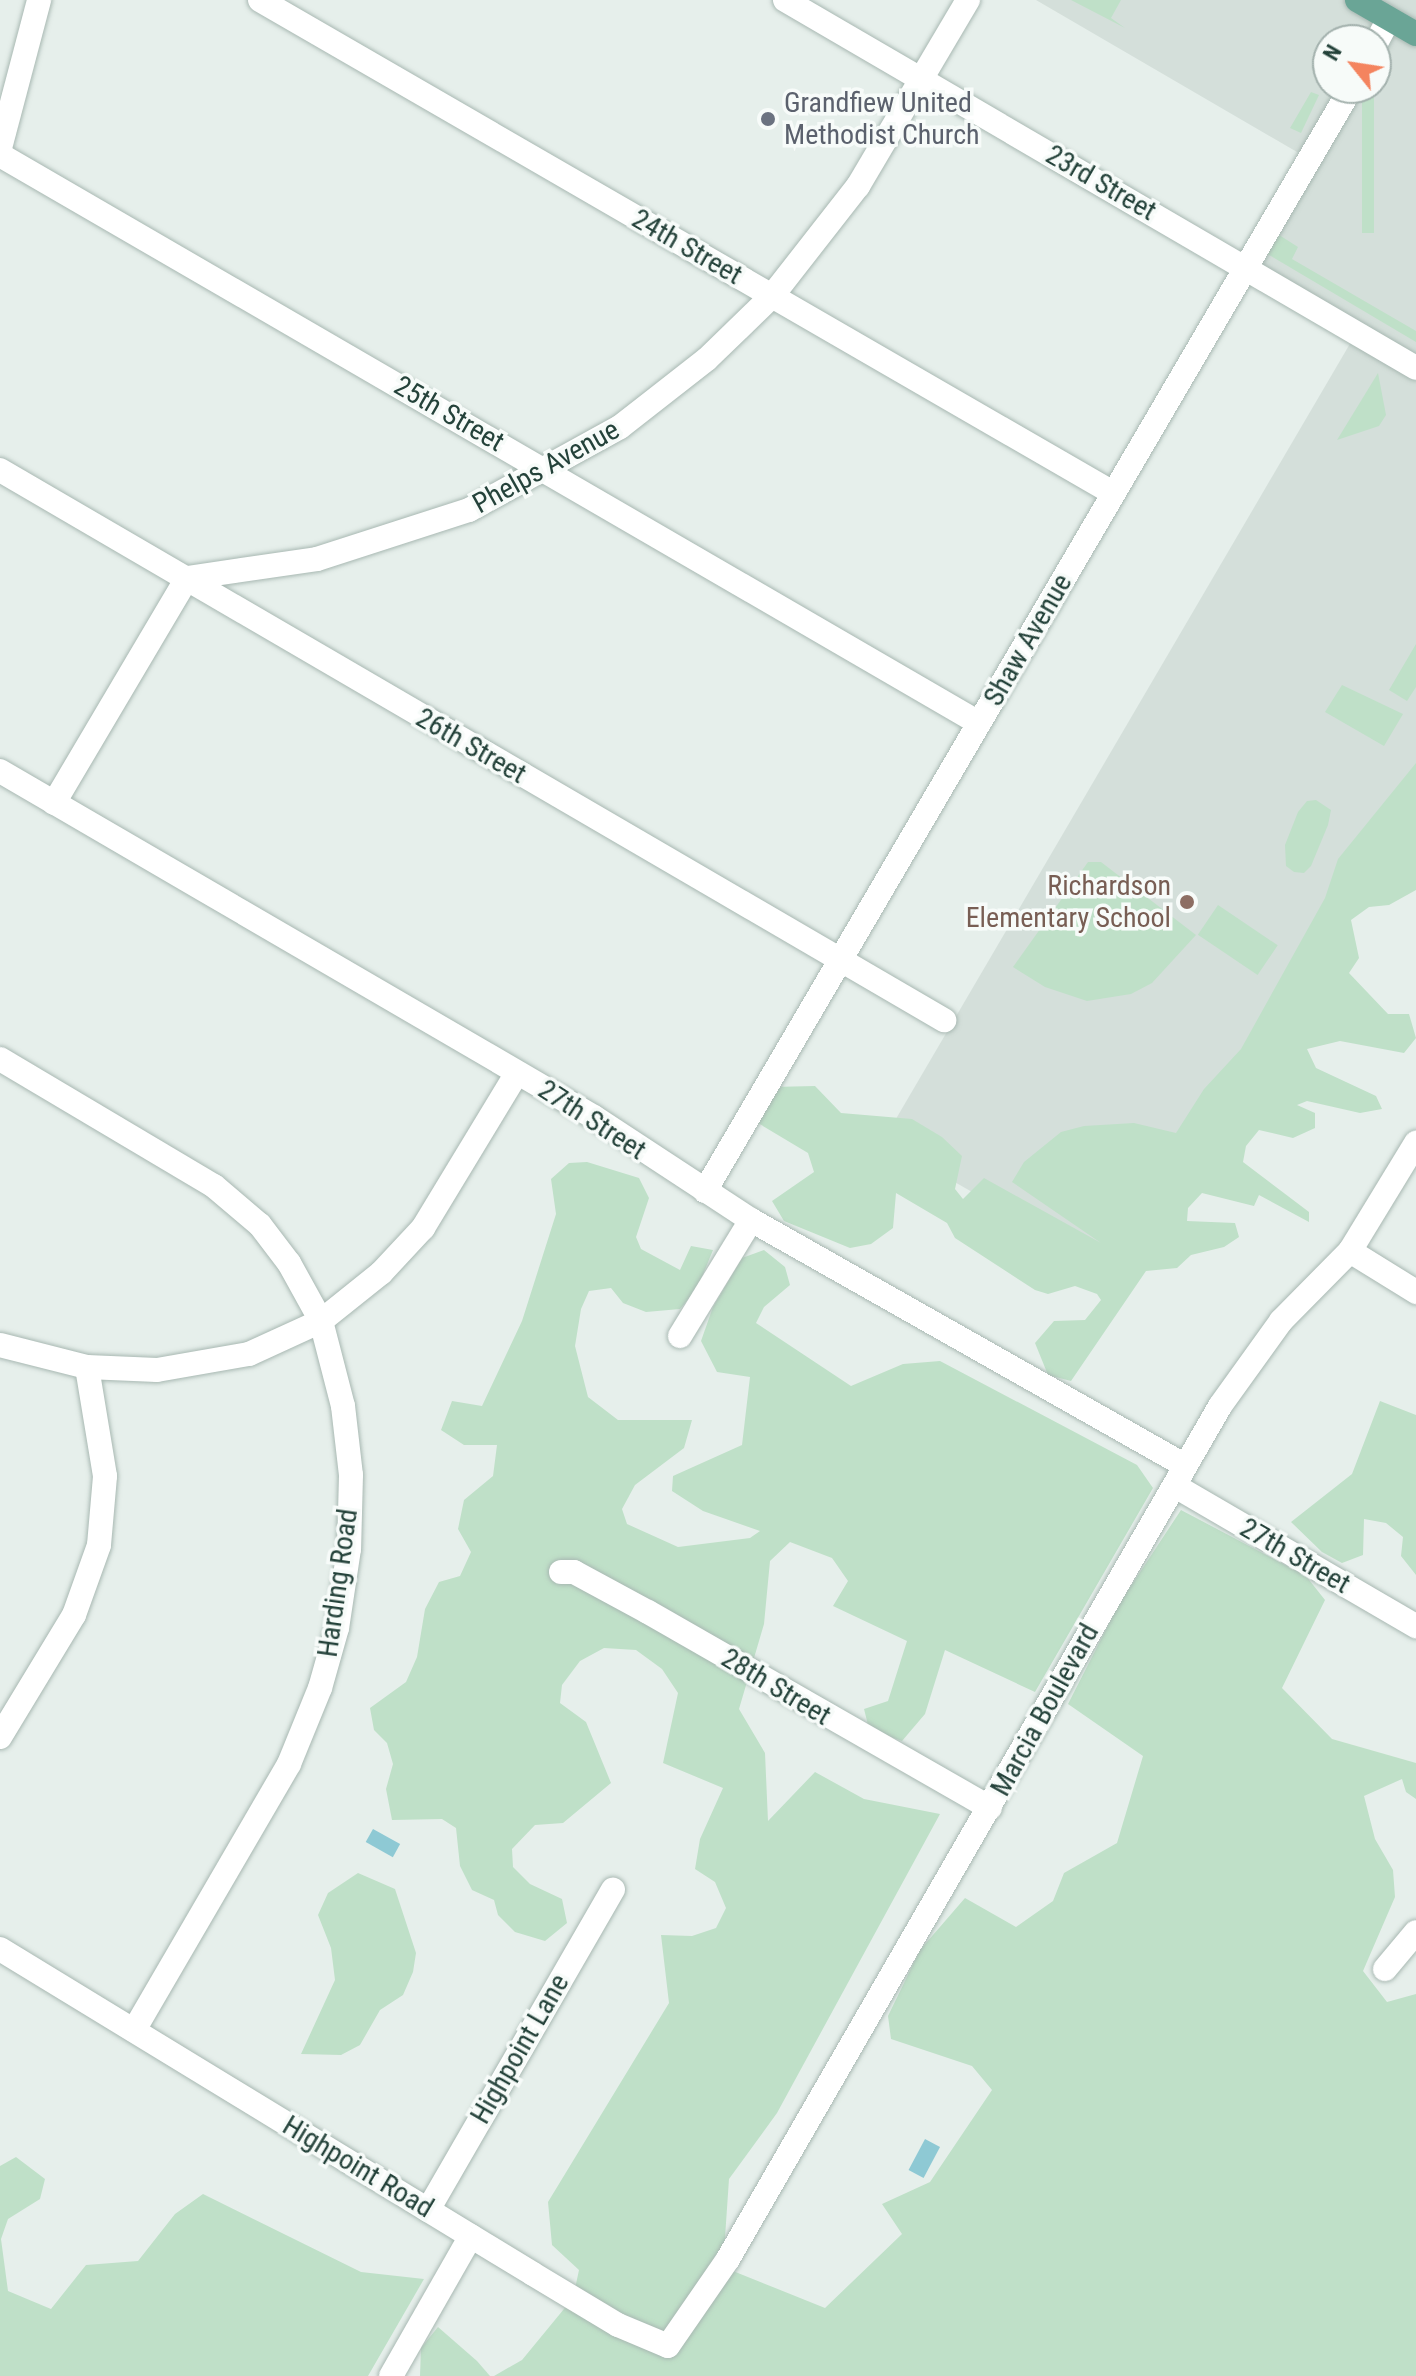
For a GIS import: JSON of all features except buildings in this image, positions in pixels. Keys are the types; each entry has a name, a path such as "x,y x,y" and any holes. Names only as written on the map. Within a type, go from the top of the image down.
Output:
{"main road":[{"path":"1357,0 1416,34"}],"street":[{"path":"0,148 39,0"},
{"name":"24th Street","path":"260,0 1113,493"},
{"name":"23rd Street","path":"785,0 1416,368"},
{"name":"Phelps Avenue","path":"187,578 258,570 367,547 469,510 544,469 660,398 772,296 858,186 968,0"},
{"path":"1386,24 1389,19"},
{"name":"Shaw Avenue","path":"705,1191 1342,104"},
{"name":"25th Street","path":"0,155 979,723"},
{"name":"26th Street","path":"0,470 944,1020"},
{"path":"54,803 187,578"},
{"name":"27th Street","path":"0,771 517,1073 751,1220 1180,1476 1416,1626"},
{"name":"Harding Road","path":"0,1059 238,1204 289,1263 321,1321 343,1406 351,1489 345,1578 329,1659 292,1758 134,2030"},
{"path":"0,1345 87,1367 188,1367 249,1354 321,1321 381,1273 423,1228 517,1073"},
{"name":"Marcia Boulevard","path":"703,2299 1252,1356 1350,1251 1416,1143"},
{"path":"680,1336 751,1220"},
{"path":"1350,1251 1416,1292"},
{"path":"0,1737 74,1615 99,1545 105,1476 87,1367"},
{"name":"28th Street","path":"561,1572 574,1572 648,1612 990,1808"},
{"name":"Highpoint Lane","path":"428,2210 613,1889"},
{"path":"1385,1969 1416,1932"},
{"name":"Highpoint Road","path":"0,1949 471,2236 657,2345 676,2341 703,2299"},
{"path":"391,2376 471,2236"}],"shaded area":[{"path":"1036,0 1416,0 1416,368 1246,267 1309,159"},
{"name":"Richardson Elementary School","path":"1351,342 1416,381 1416,793 1110,1271 883,1141"}],"green space":[{"path":"1071,0 1121,0 1111,18 1125,28"},
{"path":"1312,92 1312,104 1315,104 1301,133 1290,128"},
{"path":"1362,104 1374,104 1374,233 1362,233"},
{"path":"1276,233 1298,247 1292,259 1416,331 1416,342 1264,252"},
{"path":"1378,373 1386,415 1379,426 1337,440"},
{"path":"1416,644 1416,687 1407,701 1389,690"},
{"path":"1342,685 1403,714 1384,746 1325,712"},
{"path":"1416,763 1416,890 1389,905 1369,907 1351,920 1359,958 1349,973 1388,1014 1409,1014 1416,1038 1404,1053 1340,1041 1307,1049 1316,1068 1376,1096 1382,1109 1360,1113 1307,1101 1297,1105 1315,1113 1315,1128 1293,1138 1259,1130 1246,1146 1243,1162 1309,1212 1309,1222 1259,1195 1254,1206 1202,1193 1188,1208 1187,1221 1235,1223 1239,1237 1224,1247 1191,1255 1177,1268 1146,1271 1071,1381 1048,1375 1035,1343 1054,1321 1085,1320 1101,1300 1097,1294 1075,1286 1048,1294 1035,1290 955,1238 947,1223 896,1193 893,1228 871,1244 850,1248 784,1221 772,1201 814,1172 808,1153 758,1123 772,1087 815,1086 841,1113 912,1119 942,1137 962,1156 955,1189 963,1199 984,1178 1101,1243 1012,1182 1024,1162 1061,1132 1084,1126 1134,1123 1176,1133 1204,1089 1241,1049 1325,898 1338,859"},
{"path":"1316,800 1331,810 1328,825 1311,866 1304,873 1294,872 1286,866 1285,845 1298,812 1307,801"},
{"path":"1088,862 1101,862 1196,935 1152,983 1131,994 1087,1001 1045,987 1013,967"},
{"path":"1218,905 1278,945 1258,975 1198,935"},
{"path":"587,1162 639,1178 649,1198 636,1237 641,1249 680,1270 691,1246 713,1250 697,1289 680,1309 646,1312 623,1303 611,1288 589,1291 581,1309 575,1346 588,1397 618,1420 692,1420 684,1448 635,1485 622,1509 627,1524 678,1547 750,1538 760,1531 703,1511 672,1491 673,1476 742,1445 750,1377 717,1372 701,1341 713,1307 742,1258 764,1250 785,1267 790,1285 764,1307 756,1323 851,1386 903,1364 940,1361 1137,1465 1153,1488 1035,1692 945,1650 925,1714 902,1741 869,1729 864,1709 888,1701 907,1641 833,1606 848,1581 832,1558 790,1542 770,1561 764,1624 739,1709 765,1753 768,1821 815,1772 864,1799 940,1814 777,2113 729,2179 723,2267 825,2308 902,2234 882,2204 930,2182 992,2090 972,2066 891,2039 888,2016 920,1950 965,1898 1016,1927 1053,1901 1064,1873 1117,1843 1143,1756 1068,1704 1119,1604 1181,1510 1306,1576 1325,1600 1282,1688 1332,1739 1416,1763 1416,1799 1406,1792 1402,1779 1364,1796 1375,1839 1393,1870 1395,1897 1363,1971 1387,2002 1416,1994 1416,2376 494,2376 522,2360 573,2298 579,2270 552,2245 548,2202 669,2003 661,1935 692,1936 716,1928 726,1908 715,1882 695,1869 700,1839 723,1788 663,1763 678,1693 662,1669 636,1650 604,1648 580,1661 562,1685 560,1703 586,1722 611,1783 563,1823 535,1825 512,1849 513,1867 530,1884 562,1899 567,1923 545,1941 515,1932 498,1915 494,1900 472,1890 460,1866 456,1828 442,1819 392,1820 386,1789 393,1764 387,1743 374,1730 370,1708 406,1682 417,1657 425,1609 439,1582 460,1576 471,1552 458,1529 464,1500 493,1476 497,1445 464,1445 441,1430 452,1401 482,1406 522,1321 556,1214 551,1179 569,1163"},
{"path":"1380,1401 1416,1415 1416,1575 1401,1556 1403,1537 1386,1523 1364,1519 1363,1555 1342,1563 1322,1552 1291,1522 1352,1474"},
{"path":"358,1873 395,1889 416,1953 413,1972 403,1995 380,2010 360,2045 341,2055 301,2054 335,1980 331,1948 318,1915 328,1893"},
{"path":"16,2157 45,2179 40,2199 8,2219 1,2239 8,2291 51,2309 86,2265 138,2261 175,2214 203,2194 361,2272 424,2279 368,2376 0,2376 0,2166"},
{"path":"438,2327 490,2376 420,2376 421,2348"}],"water":[{"path":"373,1829 400,1844 393,1857 366,1842"},
{"path":"925,2139 940,2147 924,2178 909,2170"}],"place":[{"name":"Grandfiew United Methodist Church","path":"768,119"},
{"name":"Richardson Elementary School","path":"1187,902"}]}
